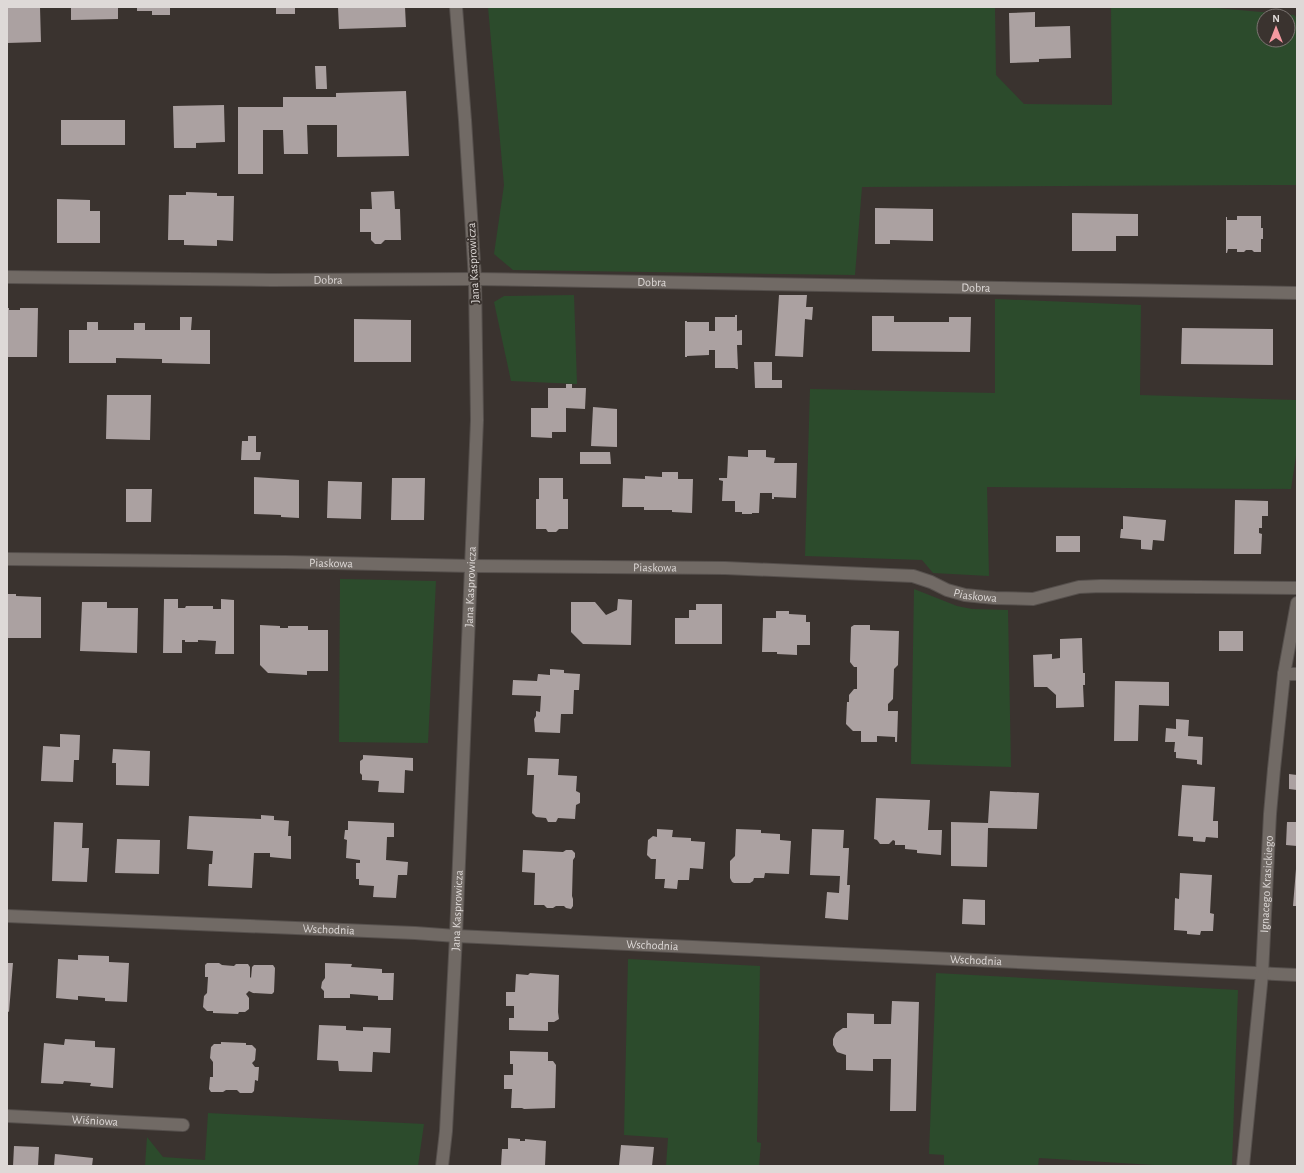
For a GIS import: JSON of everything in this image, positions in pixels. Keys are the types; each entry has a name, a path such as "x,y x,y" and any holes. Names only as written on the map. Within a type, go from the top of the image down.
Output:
{"street":[{"name":"Jana Kasprowicza","path":"442,1166 446,1131 456,936 477,420 475,279 456,7"},
{"name":"Dobra","path":"7,277 271,280 475,279 1297,293"},
{"name":"Piaskowa","path":"7,559 725,568 913,576 931,582 947,590 965,595 1002,598 1033,598 1078,587 1100,586 1297,588"},
{"name":"Ignacego Krasickiego","path":"1243,1166 1262,974 1270,814 1284,674 1297,603"},
{"path":"1284,674 1297,674"},
{"name":"Wschodnia","path":"7,916 415,933 1297,975"},
{"name":"Wiśniowa","path":"7,1116 183,1126"}],"green space":[{"path":"488,7 995,7 996,75 1024,104 1112,105 1111,7 1206,7 1256,12 1256,48 1296,48 1296,17 1297,18 1297,185 862,187 855,275 513,270 494,254 504,185"},
{"path":"574,295 577,384 511,381 494,302 504,296"},
{"path":"995,299 1141,305 1140,395 1297,400 1297,449 1291,489 987,487 989,576 933,573 922,560 805,556 810,389 995,393"},
{"path":"340,579 436,581 428,743 339,742"},
{"path":"914,589 957,606 972,609 1008,610 1011,767 911,764"},
{"path":"628,959 760,966 757,1142 761,1143 759,1166 666,1166 668,1138 624,1135"},
{"path":"936,973 1238,990 1232,1166 1170,1166 1039,1158 1038,1166 944,1166 944,1155 929,1154"},
{"path":"208,1113 424,1124 418,1166 145,1166 147,1137 163,1157 205,1160"}],"building":[{"path":"40,7 41,42 7,43 7,8"},
{"path":"71,7 118,7 118,19 71,20"},
{"path":"137,7 170,7 170,15 152,15 152,11 137,11"},
{"path":"276,7 295,7 295,14 276,14"},
{"path":"338,7 405,7 406,27 339,29"},
{"path":"1035,12 1035,27 1070,26 1071,58 1039,59 1039,62 1010,63 1009,13"},
{"path":"315,66 326,66 327,89 316,89"},
{"path":"406,91 409,156 337,157 337,125 307,125 308,154 284,154 283,130 263,130 263,174 238,174 238,107 283,107 283,97 336,97 336,93"},
{"path":"224,105 225,142 196,143 196,148 174,148 173,106"},
{"path":"61,120 125,120 125,145 61,145"},
{"path":"394,191 395,209 400,209 401,240 385,240 381,244 375,244 371,240 371,232 360,232 360,209 372,209 371,192"},
{"path":"186,192 217,193 217,196 234,196 233,241 217,240 217,246 184,245 184,240 168,240 169,195 186,195"},
{"path":"57,199 90,200 90,211 100,211 100,243 57,243"},
{"path":"875,208 933,209 933,241 890,240 890,244 875,244"},
{"path":"1072,213 1138,214 1138,236 1116,236 1116,251 1072,251"},
{"path":"1237,216 1261,216 1263,239 1261,239 1261,252 1246,250 1244,252 1237,252 1237,249 1228,249 1226,253 1226,217 1227,220 1237,220"},
{"path":"779,295 807,295 806,307 813,307 812,320 805,319 803,357 775,356"},
{"path":"7,308 9,308 9,310 20,310 20,308 38,308 37,357 7,357"},
{"path":"735,315 737,315 737,331 742,330 742,345 737,345 738,369 715,368 715,350 709,350 709,355 685,357 685,321 709,322 709,331 715,331 715,317 735,317"},
{"path":"872,316 894,316 894,322 949,322 949,317 971,317 970,352 872,351"},
{"path":"180,317 192,317 191,330 210,330 210,364 162,363 162,359 116,358 116,363 69,363 69,330 87,330 87,322 98,322 98,330 134,330 134,323 145,323 145,330 180,330"},
{"path":"354,319 411,320 411,362 354,362"},
{"path":"1182,328 1273,329 1273,365 1181,364"},
{"path":"754,362 772,362 772,380 782,380 782,388 755,388"},
{"path":"566,384 572,384 572,388 586,388 585,409 566,408 566,432 552,432 552,438 531,437 531,408 548,408 548,388 566,388"},
{"path":"107,395 151,395 150,440 106,439"},
{"path":"593,407 617,409 617,447 591,446"},
{"path":"248,436 256,436 256,452 261,452 260,460 241,460 242,441 248,441"},
{"path":"748,450 766,450 766,457 775,458 774,463 797,463 796,498 774,497 774,499 772,499 772,493 760,493 759,513 752,514 735,512 735,501 722,501 723,481 719,480 719,478 727,478 728,456 748,457"},
{"path":"580,452 610,452 611,464 580,464"},
{"path":"662,472 678,472 678,479 693,479 692,513 672,512 672,510 644,510 644,507 622,507 623,478 645,479 645,476 662,477"},
{"path":"254,477 299,480 299,518 281,517 281,515 254,514"},
{"path":"392,478 425,478 424,520 391,520"},
{"path":"539,478 563,478 563,499 568,499 568,529 559,529 556,532 548,532 546,529 536,529 536,499 539,499"},
{"path":"328,481 362,482 361,519 327,518"},
{"path":"126,489 152,489 151,522 126,522"},
{"path":"1235,500 1268,501 1268,516 1262,516 1262,528 1259,528 1259,533 1262,534 1261,554 1234,554"},
{"path":"1123,516 1166,520 1164,541 1153,540 1152,550 1141,549 1141,540 1120,538 1121,529 1123,529"},
{"path":"1056,536 1080,536 1080,552 1056,552"},
{"path":"7,594 16,594 16,596 41,597 41,638 7,638"},
{"path":"164,599 178,599 178,608 185,608 186,606 213,606 213,609 221,609 221,599 234,600 234,654 215,654 216,641 198,640 198,642 185,642 185,640 182,640 182,653 163,653"},
{"path":"618,599 632,600 631,645 583,644 571,632 571,602 595,602 606,615 617,610"},
{"path":"82,602 107,602 107,608 138,608 137,653 80,651"},
{"path":"696,604 722,604 722,644 675,644 675,618 689,618 689,610 696,610"},
{"path":"776,611 789,611 789,614 806,615 806,622 810,622 810,645 797,645 797,655 777,654 777,652 762,652 763,618 776,618"},
{"path":"260,625 280,626 280,628 288,628 288,626 308,626 308,630 328,630 328,671 307,671 307,675 268,673 260,665"},
{"path":"854,625 870,625 870,630 899,631 898,665 894,669 893,699 888,704 888,711 898,711 897,742 895,742 895,737 877,736 877,742 861,742 861,731 853,731 846,724 847,702 849,702 849,695 854,689 857,689 857,667 854,667 850,662 851,627"},
{"path":"1219,631 1243,631 1243,651 1219,651"},
{"path":"1082,638 1083,673 1085,673 1085,685 1083,685 1084,707 1056,708 1056,695 1047,687 1034,687 1033,655 1052,654 1052,659 1060,658 1060,639"},
{"path":"550,669 564,670 564,673 580,674 579,690 574,690 573,714 561,714 560,733 535,732 534,719 536,716 536,711 540,712 541,696 512,695 513,680 537,681 538,674 550,675"},
{"path":"1115,681 1169,682 1169,706 1139,705 1138,741 1114,741"},
{"path":"1176,719 1189,720 1188,736 1203,737 1202,765 1197,764 1197,760 1176,758 1176,752 1174,752 1175,742 1165,742 1166,728 1176,729"},
{"path":"60,734 80,735 79,760 74,760 73,782 41,781 43,746 60,747"},
{"path":"113,749 150,751 149,786 116,785 116,763 112,763"},
{"path":"363,755 413,758 413,771 405,770 404,793 378,792 379,781 362,780 362,775 360,773 360,761 363,759"},
{"path":"528,758 559,759 558,775 577,776 576,791 580,793 580,803 576,805 575,819 558,818 556,822 548,822 546,818 536,817 532,813 534,775 527,775"},
{"path":"1289,774 1297,775 1297,790 1289,789"},
{"path":"1182,785 1215,787 1213,821 1218,821 1218,838 1206,837 1205,842 1193,841 1193,837 1178,836"},
{"path":"990,791 1039,793 1037,829 988,828 987,867 951,866 951,822 988,823"},
{"path":"876,798 930,800 928,830 942,830 941,855 917,853 917,850 905,849 905,845 895,845 895,841 893,840 889,844 880,844 874,839"},
{"path":"261,815 274,816 274,820 289,821 288,836 291,836 291,859 270,857 270,853 254,853 252,888 208,886 209,864 212,864 213,851 187,849 189,816 261,819"},
{"path":"348,821 394,823 394,837 387,837 386,860 408,862 407,875 398,875 396,898 373,897 374,886 359,885 359,879 356,879 356,863 360,863 360,860 346,858 347,840 344,839 345,830 348,830"},
{"path":"54,822 83,823 82,848 89,848 87,882 52,881"},
{"path":"1287,822 1297,822 1297,846 1286,845"},
{"path":"657,829 673,830 672,837 691,838 691,841 705,842 703,869 690,868 689,880 678,880 677,889 664,888 665,879 655,879 656,859 651,859 647,855 648,840 653,836 657,837"},
{"path":"736,829 761,830 761,833 780,834 780,840 791,841 789,874 765,873 764,878 754,878 750,883 732,882 730,878 730,861 735,856"},
{"path":"812,829 844,830 843,848 849,848 847,885 850,885 848,920 825,918 827,892 839,893 840,876 810,875"},
{"path":"117,839 160,840 159,874 115,873"},
{"path":"523,850 563,852 566,850 572,850 575,853 573,860 573,906 571,909 564,906 547,908 544,905 534,905 535,873 522,872"},
{"path":"1296,869 1297,906 1293,906"},
{"path":"1180,873 1212,875 1210,913 1214,914 1213,931 1201,931 1200,935 1187,934 1187,931 1174,930 1175,898 1179,899"},
{"path":"963,899 985,900 985,925 962,924"},
{"path":"78,955 109,956 109,962 129,963 127,1002 105,1001 105,998 78,996 78,1000 56,998 58,959 78,960"},
{"path":"7,963 13,963 9,1012 7,1011"},
{"path":"207,963 219,963 222,965 234,966 236,964 248,964 250,967 251,978 252,967 254,965 273,965 275,968 274,992 272,994 253,993 249,991 246,994 249,998 249,1009 245,1012 239,1012 238,1014 213,1013 213,1011 207,1011 203,1007 204,996 207,993 208,977 205,977 205,965"},
{"path":"325,963 352,964 351,967 382,969 382,973 394,973 393,1000 378,1000 378,996 350,994 350,998 324,998 324,991 321,988 322,982 325,978"},
{"path":"530,973 559,975 559,1019 554,1022 548,1022 548,1031 509,1030 509,1018 514,1018 514,1006 506,1006 506,992 515,992 516,974 528,975"},
{"path":"892,1001 919,1002 916,1111 890,1111 891,1059 873,1059 873,1071 846,1070 846,1055 837,1052 833,1045 833,1039 836,1033 843,1028 847,1028 847,1013 874,1014 874,1024 891,1024"},
{"path":"319,1025 346,1026 346,1030 363,1031 363,1027 391,1028 390,1053 373,1052 372,1072 339,1071 338,1061 317,1060"},
{"path":"65,1039 95,1041 95,1047 115,1048 113,1088 90,1086 91,1083 64,1081 63,1084 41,1083 44,1043 64,1045"},
{"path":"221,1042 246,1043 246,1045 252,1045 256,1049 255,1060 252,1063 255,1067 259,1067 258,1081 255,1080 254,1091 252,1093 240,1093 237,1090 211,1092 209,1089 210,1077 213,1077 213,1062 210,1058 211,1047 214,1044 221,1044"},
{"path":"510,1051 548,1052 548,1061 553,1061 556,1065 555,1108 511,1108 512,1089 504,1089 504,1075 513,1075 513,1064 510,1064"},
{"path":"508,1138 520,1139 520,1141 525,1141 525,1139 546,1141 545,1166 501,1166 502,1149 508,1149"},
{"path":"621,1145 654,1147 652,1166 619,1166"},
{"path":"14,1146 39,1147 38,1166 13,1166"},
{"path":"55,1154 93,1158 92,1166 54,1166"}]}
